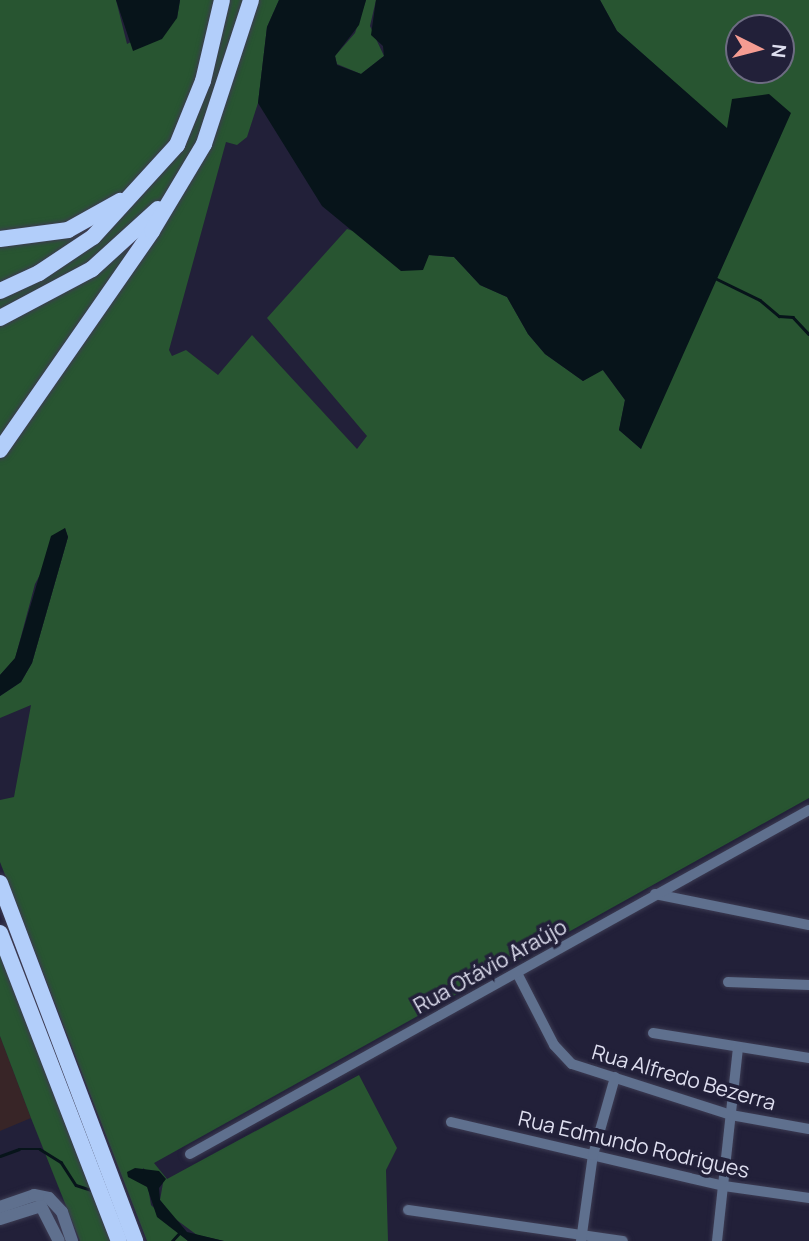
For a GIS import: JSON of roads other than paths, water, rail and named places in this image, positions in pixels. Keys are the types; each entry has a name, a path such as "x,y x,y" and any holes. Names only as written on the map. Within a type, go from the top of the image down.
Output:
{"highway":[{"path":"0,318 92,269 172,195 222,0"},
{"path":"0,450 145,243 216,117 251,0"},
{"path":"0,291 73,253 113,219 177,145 191,117"},
{"path":"0,239 68,230 109,210 155,173"},
{"path":"0,883 135,1241"},
{"path":"0,933 119,1241"}],"street":[{"name":"Rua Otávio Araújo","path":"190,1154 809,810"},
{"path":"655,894 809,925"},
{"name":"Rua Alfredo Bezerra","path":"517,974 564,1059 731,1115 809,1129"},
{"path":"728,982 809,985"},
{"path":"653,1033 738,1049 809,1058"},
{"path":"717,1241 738,1049"},
{"path":"582,1238 593,1155 615,1077"},
{"name":"Rua Edmundo Rodrigues","path":"451,1122 724,1186 809,1198"},
{"path":"0,1219 41,1200"},
{"path":"41,1200 59,1241"},
{"path":"0,1207 41,1200 62,1212 72,1241"},
{"path":"408,1210 582,1238 622,1241"}],"waterway":[{"path":"715,278 760,300 779,316 793,317 809,334"},
{"path":"0,1156 19,1149 40,1149 61,1162 76,1185 91,1190"},
{"path":"172,1241 181,1231"}]}
